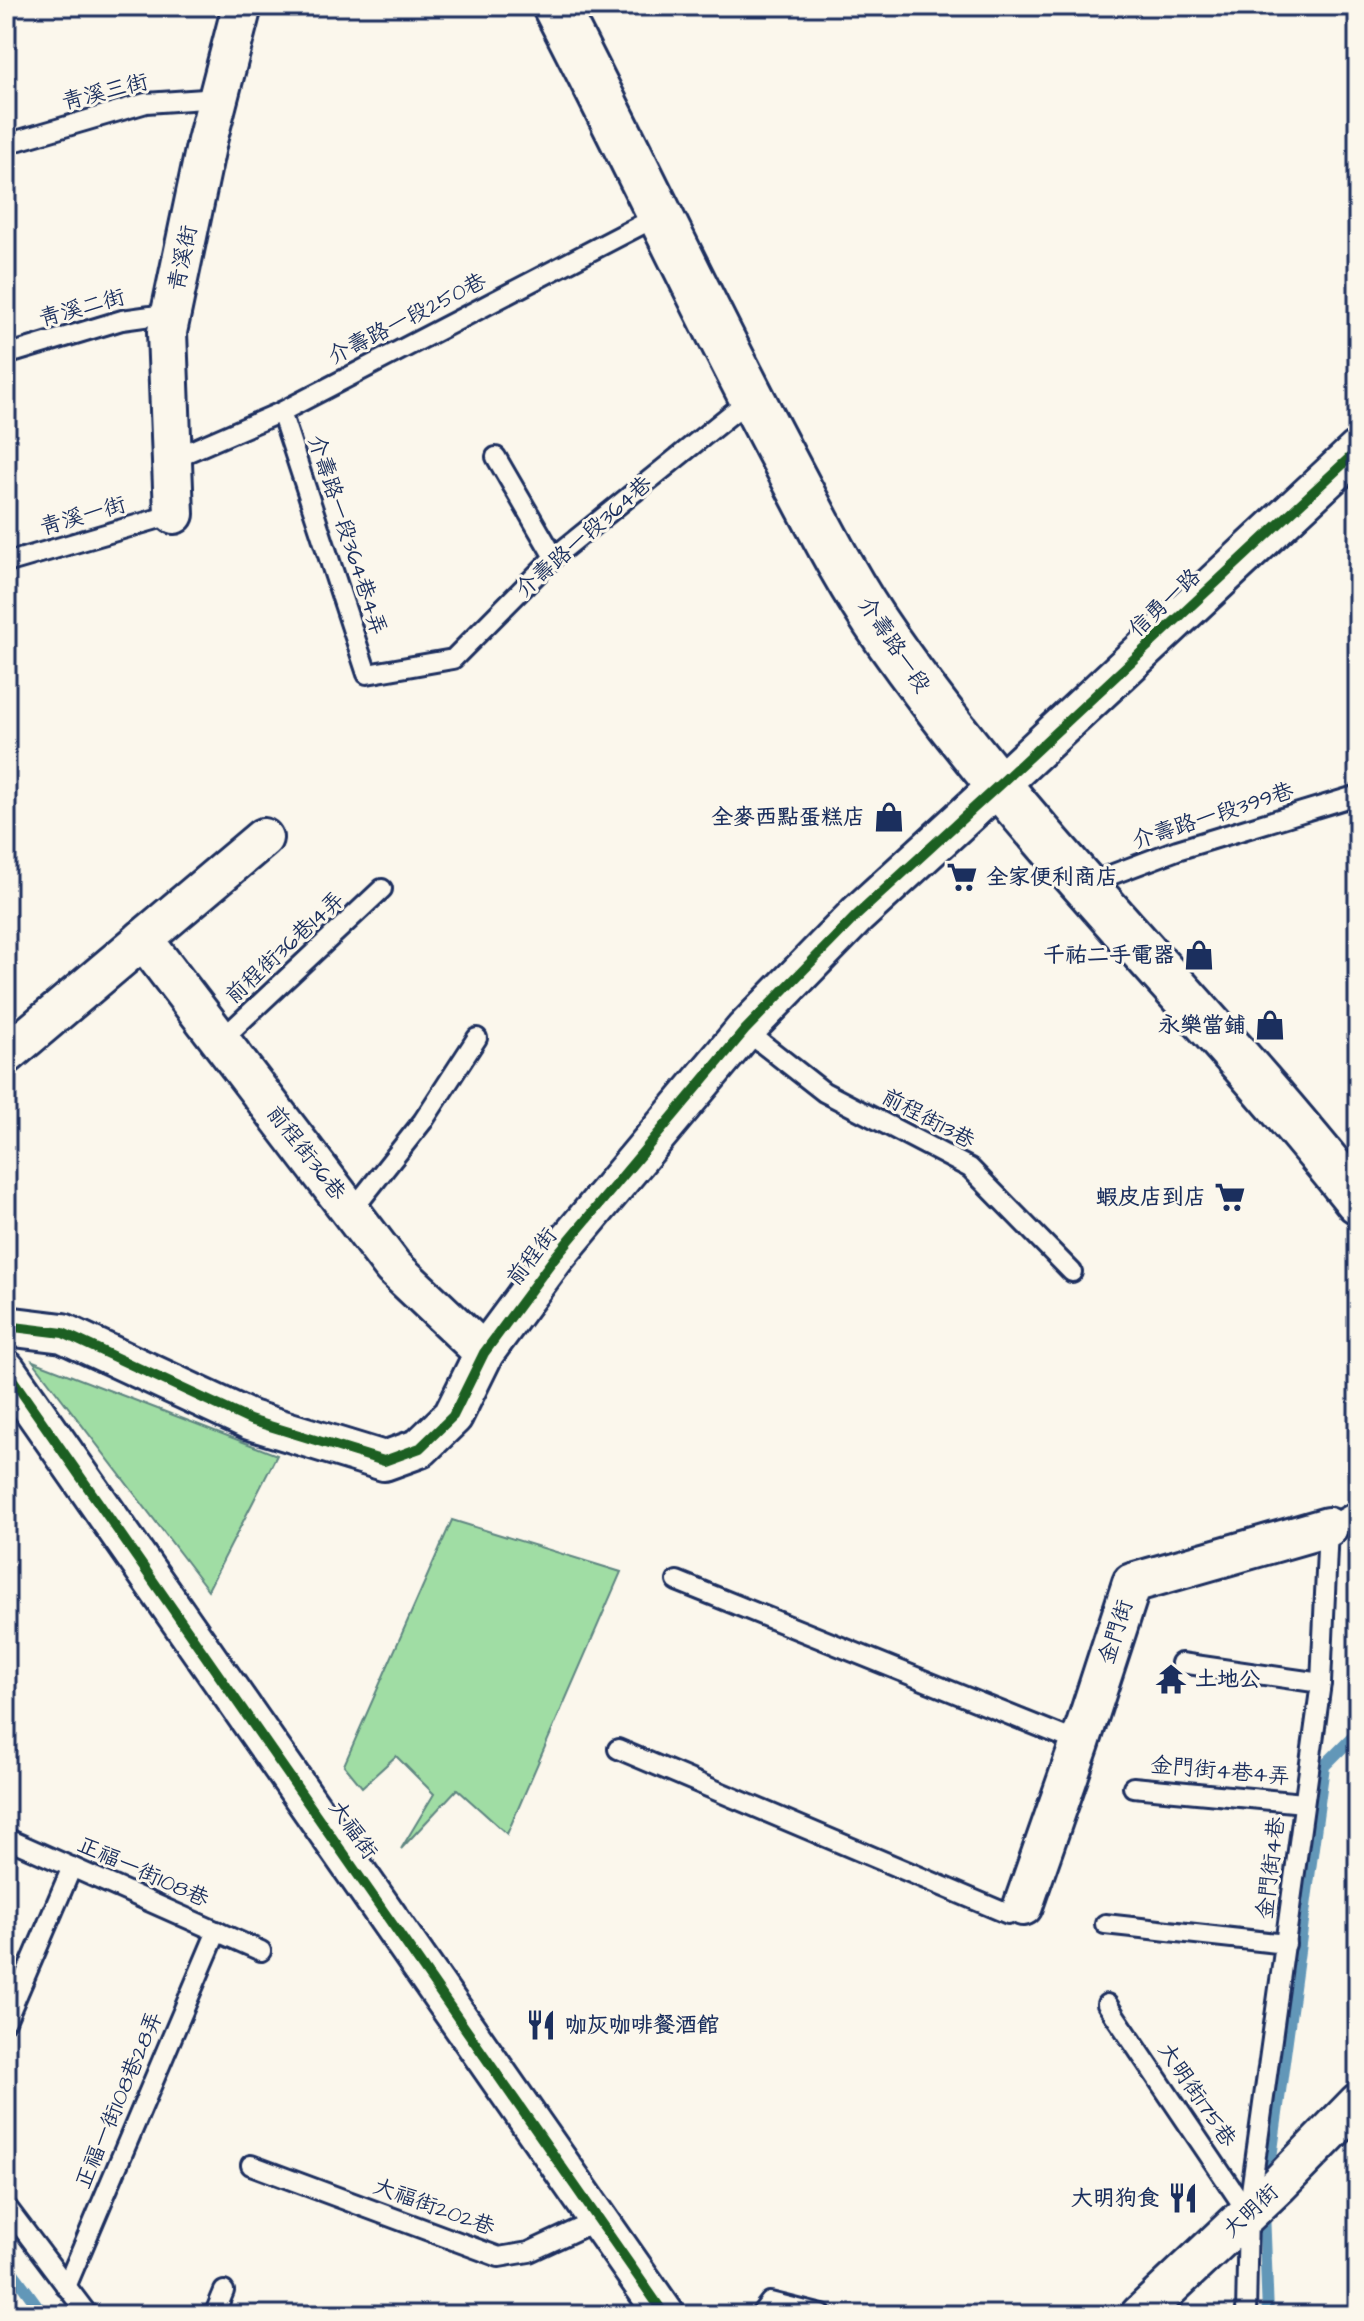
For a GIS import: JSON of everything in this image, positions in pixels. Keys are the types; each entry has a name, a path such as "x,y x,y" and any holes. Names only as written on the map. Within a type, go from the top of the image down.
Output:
{"main road":[{"name":"介壽路一段","path":"555,6 751,398 838,561 884,636 957,734 1084,885 1354,1187"}],"street":[{"name":"青溪街","path":"174,514 167,332 207,141 242,6"},
{"name":"信勇一路","path":"999,785 1358,450"},
{"name":"前程街","path":"6,1326 63,1333 250,1420 384,1461 420,1448 453,1416 484,1353 555,1257 745,1030 857,915 999,785"},
{"path":"6,1055 263,838"},
{"name":"前程街36巷","path":"143,939 393,1267 484,1353"},
{"name":"大福街","path":"6,1370 665,2315"},
{"name":"金門街","path":"1023,1906 1132,1583 1343,1519"},
{"name":"大明街","path":"1140,2315 1279,2184 1358,2103"}],"lane":[{"name":"青溪三街","path":"6,144 146,103 219,98"},
{"name":"介壽路一段250巷","path":"172,459 281,412 660,215"},
{"name":"青溪二街","path":"6,355 122,320 172,313"},
{"name":"介壽路一段364巷","path":"367,674 453,659 554,557 751,398"},
{"name":"介壽路一段364巷4弄","path":"281,412 367,674"},
{"path":"496,457 554,557"},
{"name":"青溪一街","path":"6,563 174,514"},
{"name":"介壽路一段399巷","path":"1084,885 1177,850 1358,795"},
{"name":"前程街36巷14弄","path":"220,1041 382,889"},
{"name":"前程街13巷","path":"745,1030 824,1092 970,1168 1072,1272"},
{"path":"351,1212 423,1121 477,1038"},
{"name":"金門街4巷","path":"1246,2315 1250,2212 1343,1519"},
{"path":"677,1581 1080,1743"},
{"path":"1181,1663 1321,1683"},
{"path":"618,1749 1008,1914 1023,1906"},
{"name":"金門街4巷4弄","path":"1133,1787 1304,1803"},
{"name":"正福一街108巷","path":"6,1838 261,1951"},
{"path":"6,2021 72,1867"},
{"path":"1105,1924 1286,1944"},
{"name":"正福一街108巷28弄","path":"66,2287 217,1931"},
{"name":"大明街175巷","path":"1107,2004 1250,2212"},
{"name":"大福街202巷","path":"251,2165 499,2257 529,2252 600,2219"},
{"path":"6,2206 88,2315"},
{"path":"214,2315 224,2291"},
{"path":"760,2315 770,2302 822,2315"}],"green space":[{"path":"33,1361 277,1455 208,1590"},
{"path":"452,1520 621,1572 507,1834 457,1789 401,1849 434,1794 396,1756 362,1787 344,1765"}],"waterway":[{"path":"1268,2180 1324,1766 1358,1732"},
{"path":"1264,2210 1268,2315"},
{"path":"6,2263 44,2315"}],"cycle path":[{"path":"6,1326 63,1333 250,1420 384,1461 420,1448 453,1416 484,1353 555,1257 745,1030 857,915 1358,450"},
{"path":"6,1370 665,2315"}],"place":[{"name":"全麥西點蛋糕店","path":"889,817"},
{"name":"全家便利商店","path":"962,877"},
{"name":"千祐二手電器","path":"1199,955"},
{"name":"永樂當鋪","path":"1270,1025"},
{"name":"蝦皮店到店","path":"1230,1197"},
{"name":"土地公","path":"1171,1679"},
{"name":"咖灰咖啡餐酒館","path":"541,2025"},
{"name":"大明狗食","path":"1183,2198"}]}
